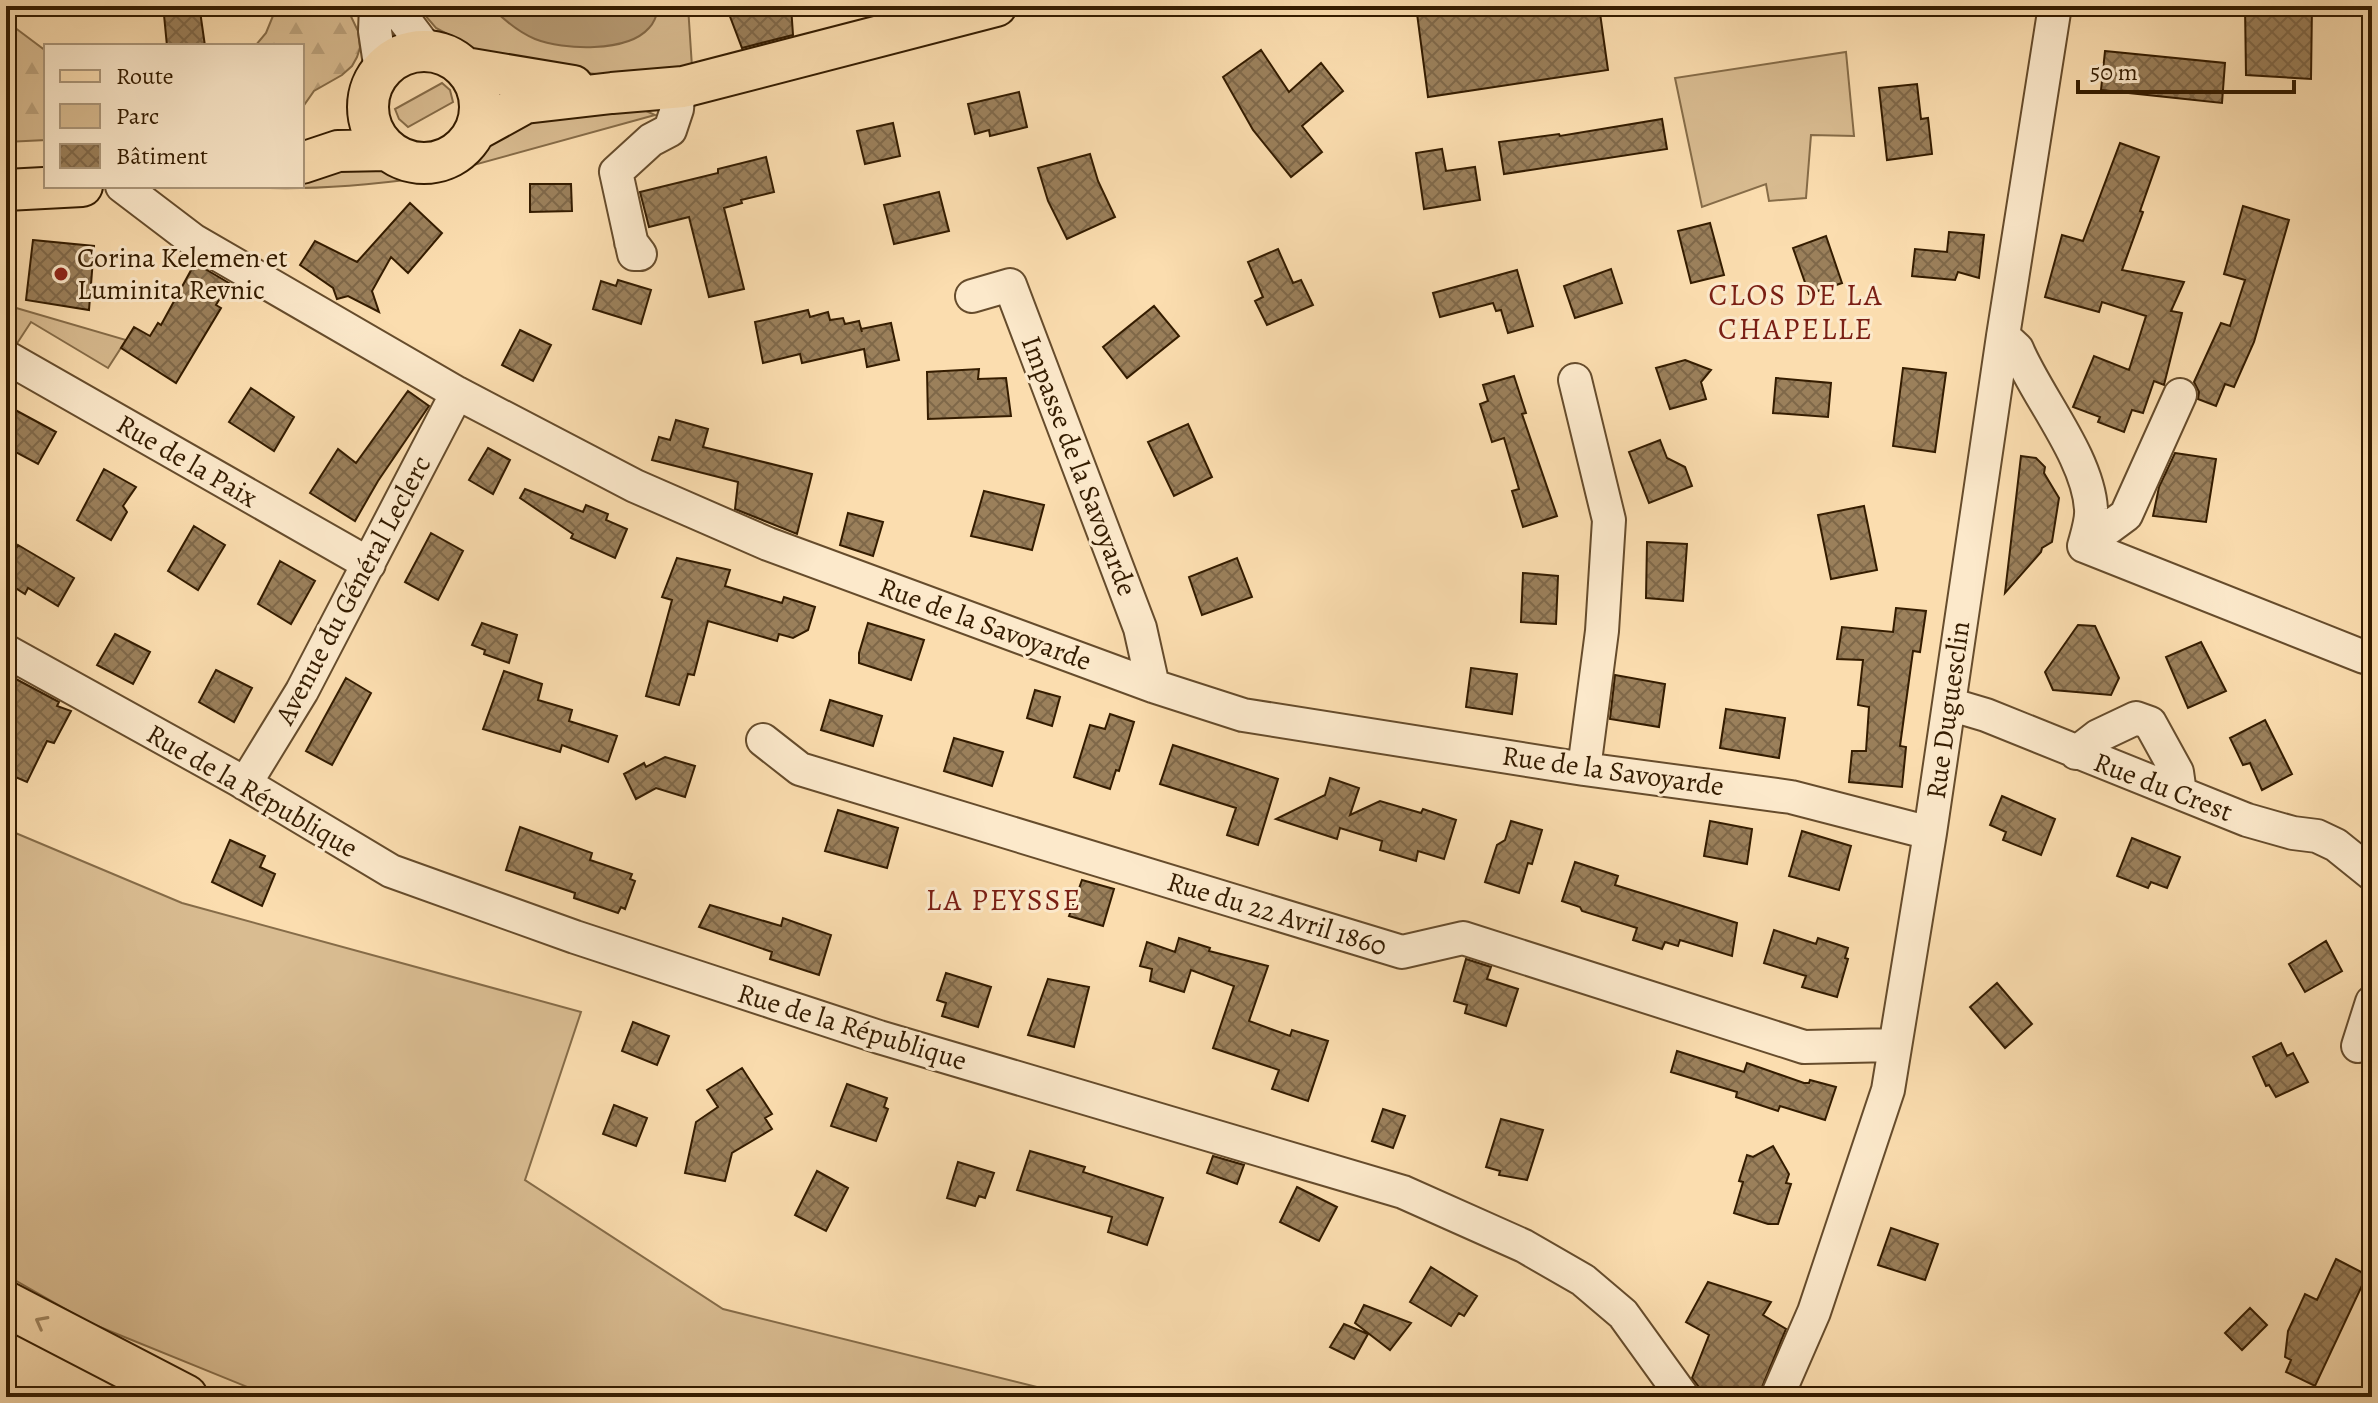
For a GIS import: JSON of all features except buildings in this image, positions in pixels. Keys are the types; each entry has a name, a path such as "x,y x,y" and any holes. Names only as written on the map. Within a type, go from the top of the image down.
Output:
{"highway":[{"path":"6,1304 185,1397"},
{"path":"6,1339 140,1397"}],"main road":[{"path":"304,162 338,151 388,150 411,161 437,161 460,150 476,130 525,103 679,88 996,6"},
{"path":"304,136 330,127 375,86 394,59 410,52 428,51 454,59 475,81 480,97 476,130"},
{"path":"465,68 612,93"},
{"path":"375,86 373,129 388,150"},
{"path":"6,168 44,167"},
{"path":"6,190 44,188"}],"street":[{"path":"375,86 376,6"},
{"path":"394,6 428,51"},
{"name":"Rue Duguesclin","path":"1777,1397 1814,1312 1888,1090 2055,6"},
{"path":"631,242 616,172 651,140 670,130 677,109 679,88"},
{"name":"Rue de la Savoyarde","path":"125,188 193,240 457,393 635,486 768,544 1153,686 1243,715 1584,769 1791,797 1930,833"},
{"name":"Impasse de la Savoyarde","path":"972,296 1010,285 1140,628 1153,686"},
{"path":"2003,336 2017,349 2073,453 2088,488 2092,511 2084,546"},
{"name":"Rue de la Paix","path":"6,357 369,564"},
{"path":"1575,380 1609,520 1602,631 1584,769"},
{"name":"Avenue du Général Leclerc","path":"245,784 302,691 457,393"},
{"path":"2084,546 2126,515 2180,395"},
{"path":"2084,546 2368,655"},
{"name":"Rue de la République","path":"6,651 245,784 391,871 575,937 879,1037 1403,1192 1524,1246 1583,1280 1623,1314 1683,1397"},
{"name":"Rue du Crest","path":"1949,704 1986,715 2247,820 2293,833 2317,836 2336,845 2372,874"},
{"path":"2076,753 2098,736 2136,718 2150,723 2177,772 2180,793"},
{"name":"Rue du 22 Avril 1860","path":"763,740 800,769 1402,952 1463,938 1804,1047 1894,1045"},
{"path":"2358,1046 2372,1002"}],"green space":[{"path":"277,6 346,6 358,31 360,48 352,66 314,91 304,105 304,44 257,44 266,33"},
{"path":"417,6 688,6 692,67 636,78 508,65 482,58 466,44 436,28"},
{"path":"6,21 44,50 44,140 6,142"},
{"path":"1846,52 1854,136 1811,135 1806,198 1769,201 1766,184 1702,207 1675,78"},
{"path":"442,83 450,90 453,102 408,127 399,119 395,109"},
{"path":"644,110 655,115 463,168 498,129 509,122"},
{"path":"393,167 421,178 304,188 304,172"},
{"path":"2372,194 2372,660 2364,657"},
{"path":"6,305 126,340 108,368 31,322 16,345 6,339"},
{"path":"6,829 182,903 581,1012 525,1180 723,1309 1077,1397 272,1397 90,1323 6,1275"}],"shaded area":[{"path":"490,6 659,6 653,23 639,36 611,45 578,47 535,39 511,25"}],"place":[{"name":"Corina Kelemen et Luminita Revnic","path":"61,274"}],"district":[{"name":"CLOS DE LA CHAPELLE","path":"1796,312"},
{"name":"LA PEYSSE","path":"1004,900"}]}
